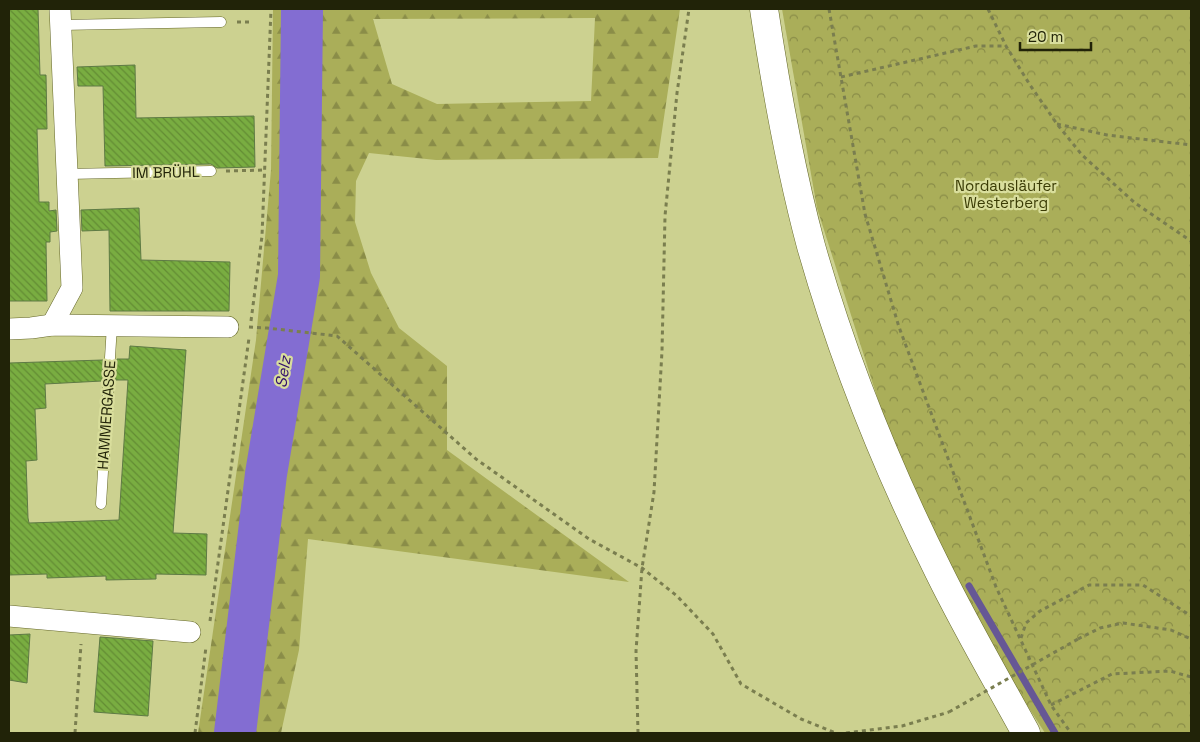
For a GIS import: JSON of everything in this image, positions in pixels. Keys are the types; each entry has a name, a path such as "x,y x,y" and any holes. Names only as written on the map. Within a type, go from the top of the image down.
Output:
{"main road":[{"path":"764,9 783,127 797,194 820,274 846,352 875,430 905,501 939,572 1026,733"}],"street":[{"path":"52,325 72,288 61,17"},
{"path":"9,329 52,325 228,327"},
{"path":"9,616 202,633"}],"lane":[{"path":"61,17 221,22"},
{"name":"IM BRÜHL","path":"68,174 211,171"},
{"name":"HAMMERGASSE","path":"101,504 112,326"}],"path":[{"path":"195,733 202,633 250,327 262,236 271,9"},
{"path":"638,733 636,651 642,568 654,492 662,351 665,216 677,93 689,9"},
{"path":"829,9 865,214 899,327 996,587 1050,705 1071,733"},
{"path":"988,9 1006,46 1030,85 1057,124 1082,155 1136,203 1191,241"},
{"path":"841,77 976,46 1006,46"},
{"path":"1057,124 1107,135 1191,145"},
{"name":"IM BRÜHL","path":"211,171 265,170"},
{"path":"250,327 337,336 476,459 589,539 642,568 677,596 713,634 741,684 801,719 836,733"},
{"path":"1020,639 1026,623 1040,611 1089,585 1143,584 1191,616"},
{"path":"75,733 82,622"},
{"path":"846,733 902,726 949,712 1100,628 1123,623 1171,630 1191,639"},
{"path":"1050,705 1112,674 1170,671 1191,677"}],"green space":[{"path":"273,9 680,9 658,158 436,160 369,153 356,181 355,222 371,273 399,328 447,366 447,450 629,582 308,539 299,650 281,733 198,733 256,340 271,170","holes":["595,18 591,101 437,104 392,84 373,19"]},
{"name":"Nordausläufer Westerberg","path":"782,9 1191,9 1191,733 1045,733 999,662 950,566 886,425 817,208"}],"building":[{"path":"9,9 38,9 40,75 46,75 47,129 37,129 39,202 49,202 49,211 56,210 57,231 50,232 50,242 46,242 47,301 9,301"},
{"path":"135,65 136,118 254,116 255,167 217,168 211,164 105,166 103,86 78,86 77,67"},
{"path":"139,208 141,260 230,262 229,311 110,311 109,230 82,231 81,210"},
{"path":"130,346 186,350 173,533 207,534 206,575 156,574 156,579 106,580 106,576 47,578 47,574 9,575 9,363 103,360 102,381 45,384 46,408 35,409 37,460 26,461 28,518 29,523 119,520 128,380 115,380 117,359 129,359"},
{"path":"30,634 27,683 9,680 9,635"},
{"path":"100,637 153,641 148,716 94,712"}],"waterway":[{"name":"Selz","path":"235,733 266,474 299,276 302,9"},
{"path":"969,586 1055,733"}]}
